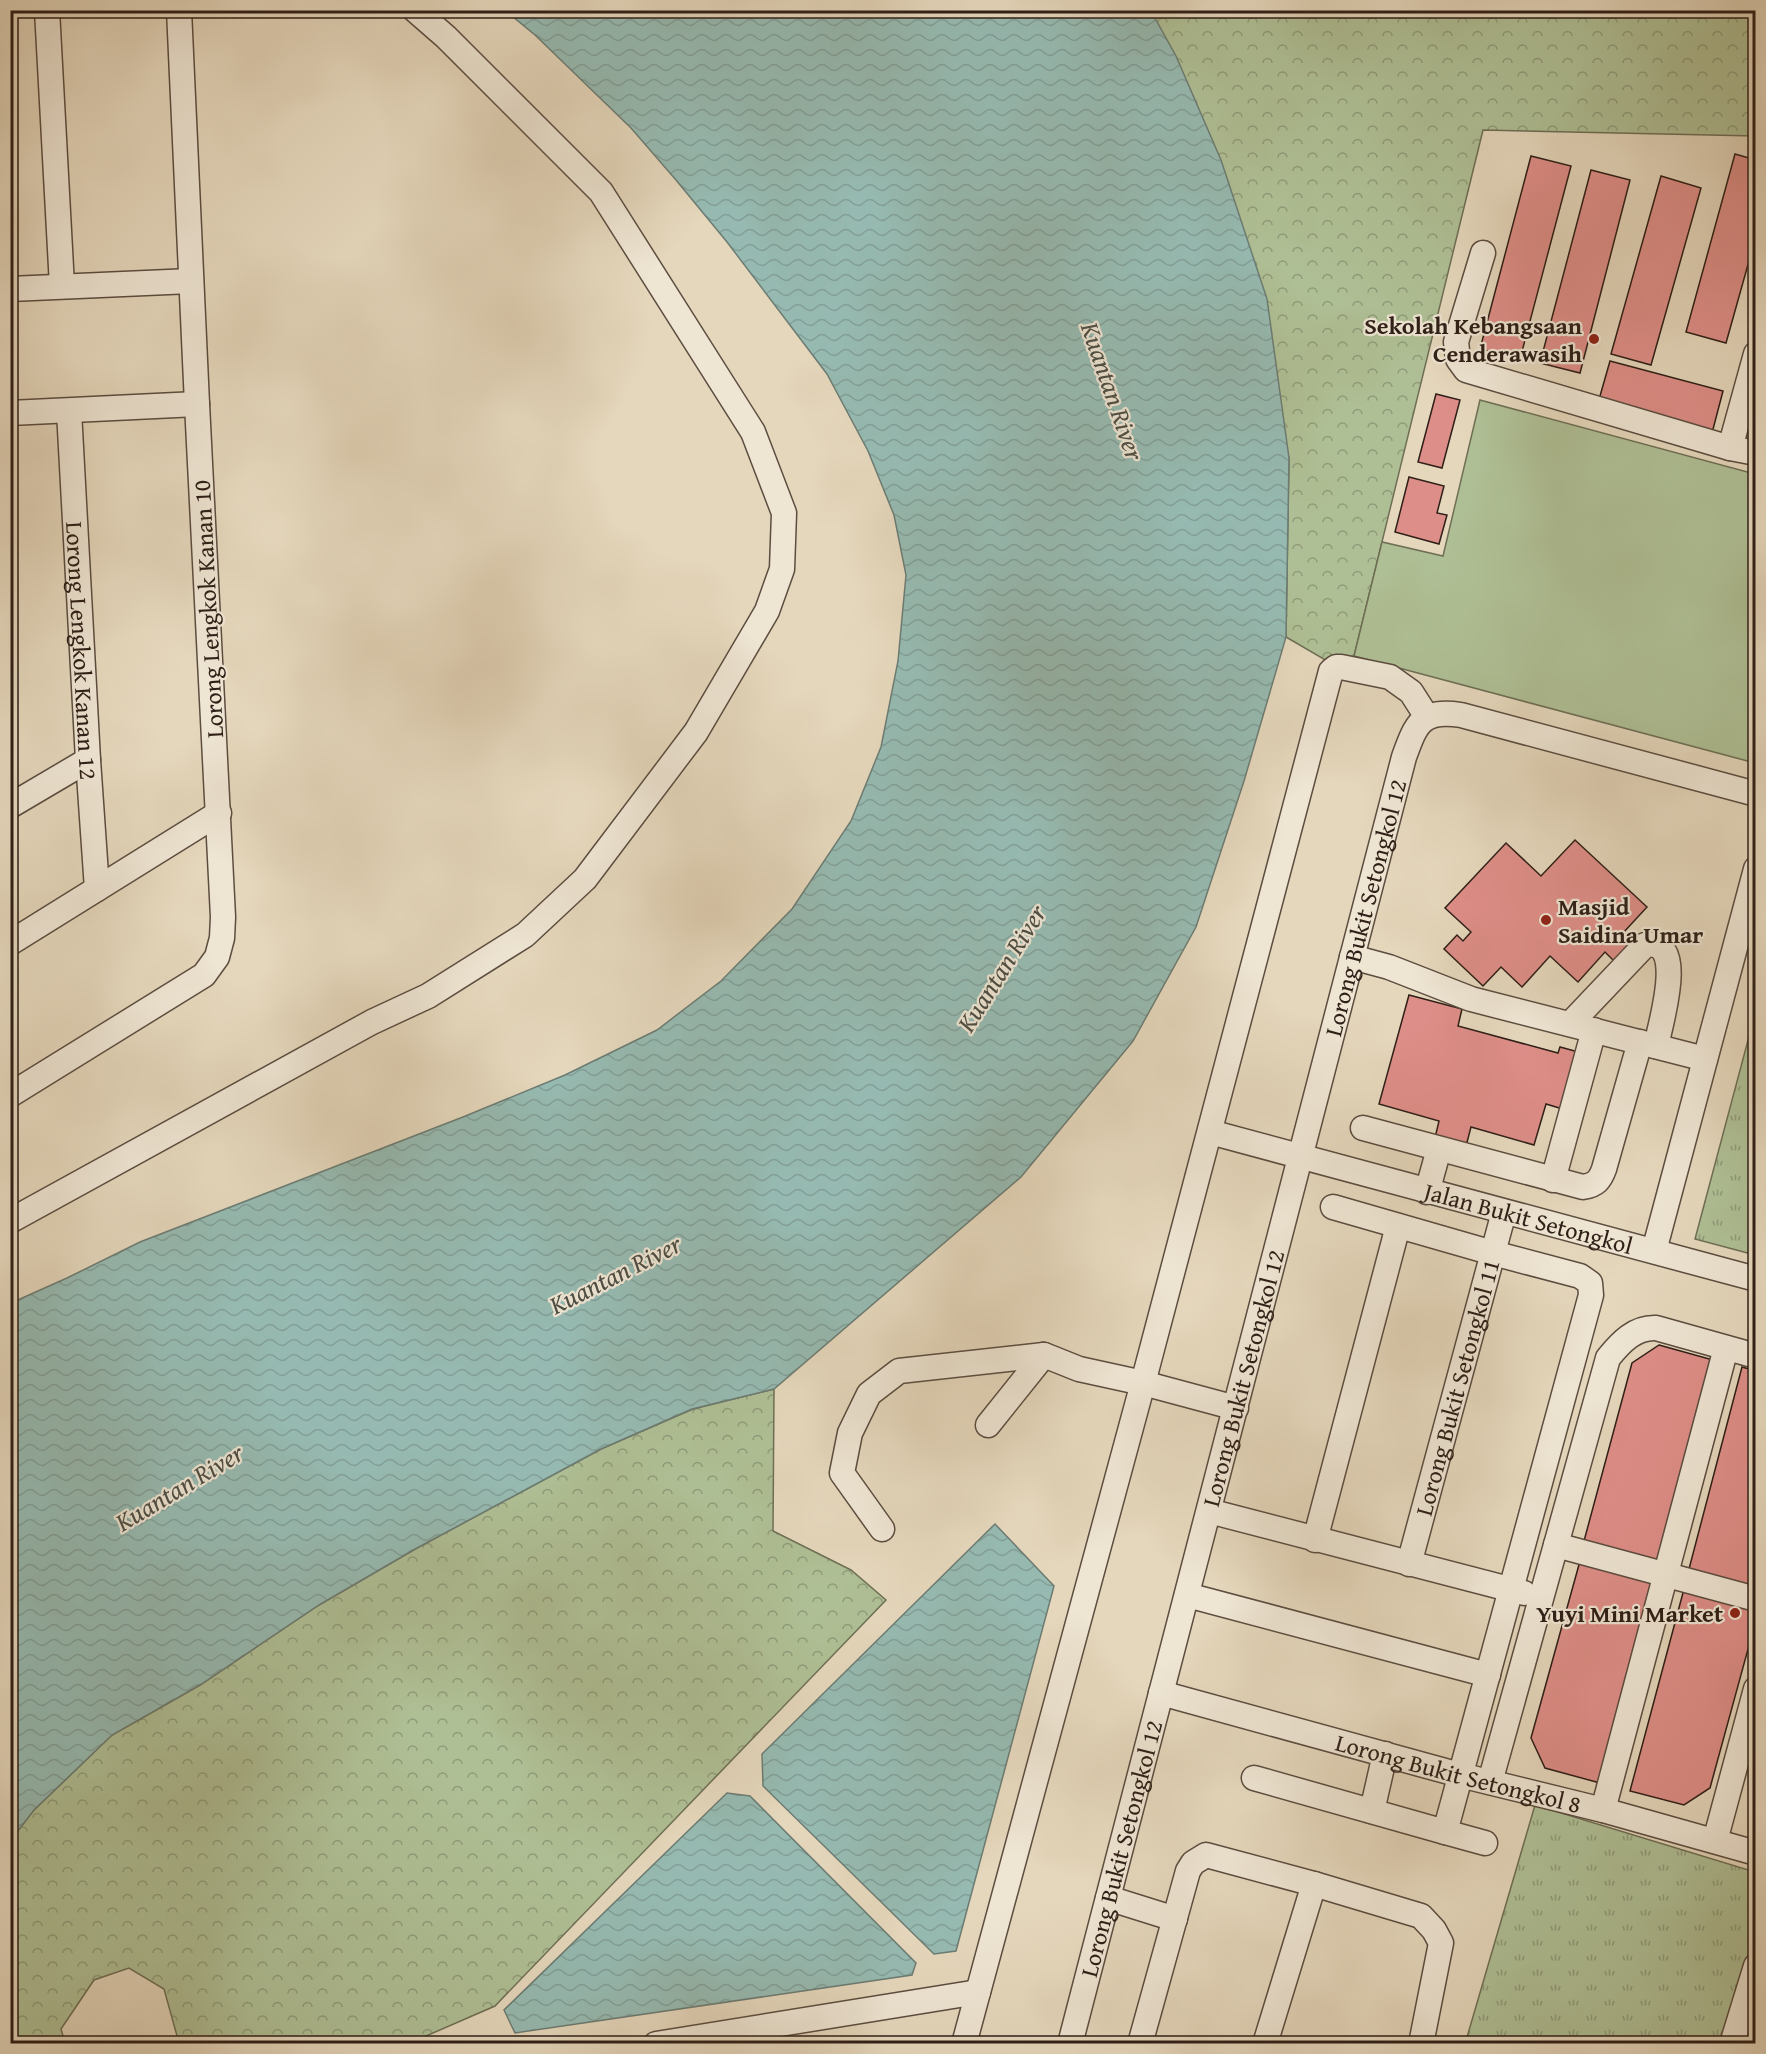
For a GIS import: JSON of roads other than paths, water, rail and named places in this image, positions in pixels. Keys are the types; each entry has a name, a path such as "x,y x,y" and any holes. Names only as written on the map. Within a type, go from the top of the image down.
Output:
{"street":[{"path":"47,10 62,286"},
{"name":"Lorong Lengkok Kanan 10","path":"10,1095 204,975 217,957 222,938 224,917 179,10"},
{"path":"10,1221 372,1022 428,996 525,935 585,879 696,732 767,611 782,568 784,513 753,432 601,192 415,10"},
{"path":"1483,253 1456,342 1458,359 1467,370 1730,448 1755,453"},
{"path":"10,289 191,281"},
{"path":"1730,448 1755,354"},
{"path":"10,413 197,404"},
{"name":"Lorong Lengkok Kanan 12","path":"69,411 97,889"},
{"path":"964,2043 1143,1383 1331,671 1336,667 1341,667 1389,677 1411,692 1427,717 1439,714 1461,715 1755,794"},
{"name":"Lorong Bukit Setongkol 12","path":"1071,2043 1404,757 1414,729 1427,717"},
{"path":"10,806 88,760"},
{"path":"10,943 219,813"},
{"path":"1654,1251 1755,869"},
{"path":"1363,1128 1553,1180 1583,1187 1593,1186 1600,1179 1648,1044 1669,973 1666,953 1660,945 1653,943 1645,945 1570,1024"},
{"path":"1353,957 1389,967 1471,999 1705,1059"},
{"path":"1553,1180 1594,1030"},
{"name":"Jalan Bukit Setongkol","path":"1210,1132 1755,1279"},
{"path":"1427,1192 1438,1149"},
{"path":"1333,1207 1493,1253 1580,1275 1590,1283 1591,1295 1445,1832"},
{"name":"Lorong Bukit Setongkol 11","path":"1409,1563 1504,1212"},
{"path":"1315,1540 1398,1226"},
{"path":"1490,1782 1608,1358 1619,1345 1643,1328 1656,1328 1755,1356"},
{"path":"1603,1810 1726,1348"},
{"path":"988,1425 1044,1354"},
{"path":"882,1529 842,1473 850,1433 869,1394 899,1371 1044,1354 1079,1369 1143,1383 1236,1408"},
{"path":"1209,1511 1541,1597"},
{"path":"1556,1545 1755,1599"},
{"path":"1187,1595 1488,1675"},
{"path":"1715,1841 1755,1689"},
{"name":"Lorong Bukit Setongkol 8","path":"1161,1693 1460,1775 1603,1810 1755,1852"},
{"path":"1372,1811 1385,1754"},
{"path":"1254,1778 1485,1843"},
{"path":"1140,2043 1188,1871 1193,1863 1206,1855 1421,1916 1434,1930 1441,1943 1421,2043"},
{"path":"1265,2043 1314,1884"},
{"path":"1108,1898 1175,1919"},
{"path":"1732,2043 1755,1966"},
{"path":"656,2043 978,1992"}],"water":[{"name":"Kuantan River","path":"506,11 1151,11 1176,56 1221,160 1267,299 1289,458 1286,637 1244,781 1196,927 1133,1041 1021,1177 774,1389 692,1409 601,1449 417,1548 319,1605 200,1685 112,1735 34,1810 11,1840 11,1303 140,1242 463,1117 565,1075 657,1030 721,981 792,909 851,821 881,747 898,661 906,575 894,515 868,451 827,374 727,242 676,180 631,128 535,35"},
{"path":"995,1524 1054,1586 956,1951 934,1954 763,1786 762,1754"},
{"path":"727,1793 750,1796 916,1963 912,1975 515,2033 504,2010"}],"place":[{"name":"Sekolah Kebangsaan Cenderawasih","path":"1594,339"},
{"name":"Masjid Saidina Umar","path":"1546,920"},
{"name":"Yuyi Mini Market","path":"1735,1613"}]}
